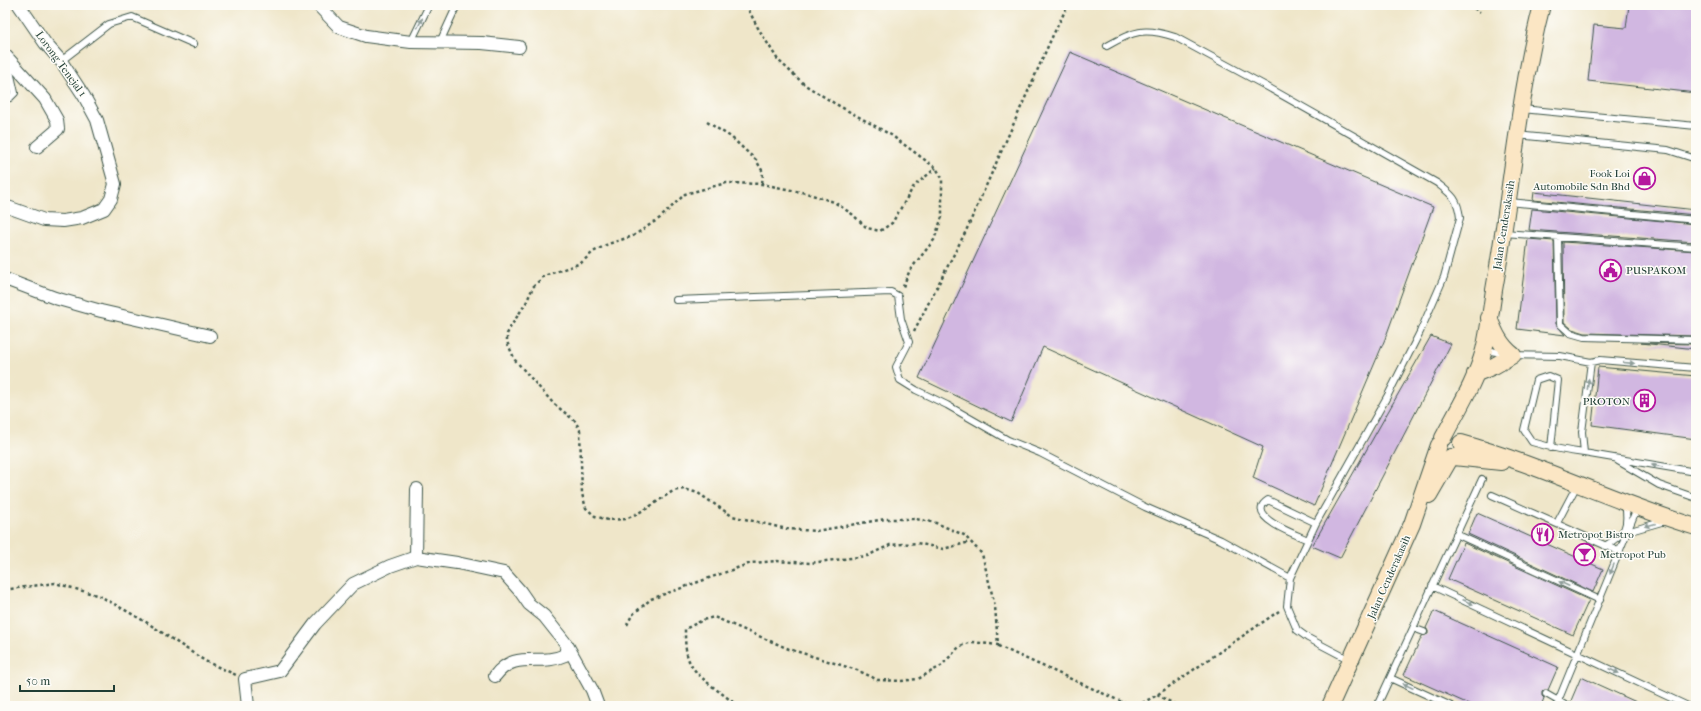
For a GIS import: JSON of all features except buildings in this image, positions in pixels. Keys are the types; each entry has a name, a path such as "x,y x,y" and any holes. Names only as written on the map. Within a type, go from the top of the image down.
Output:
{"street":[{"name":"Lorong Tenejal 1","path":"5,206 44,220 63,222 82,218 104,209 111,199 115,184 96,120 84,96 61,61 19,5"},
{"path":"318,5 339,27 366,36 411,42 482,43 519,47"},
{"name":"Jalan Cenderakasih","path":"1330,706 1412,524 1451,446 1484,350 1509,202 1517,135 1534,36 1542,5"},
{"path":"6,57 45,99 57,120 58,129 37,147"},
{"path":"5,280 56,298 101,311 210,336"},
{"path":"1473,380 1494,366 1513,356 1505,349 1497,337 1489,318"},
{"path":"1451,446 1492,452 1631,505 1696,527"},
{"path":"416,557 417,490"},
{"path":"248,706 245,679 280,671 315,624 353,584 390,566 416,557 457,563 504,573 529,604 544,616 568,645 592,690 598,706"},
{"path":"495,676 501,668 508,664 532,659 556,659 565,655 568,645"}],"lane":[{"path":"411,42 430,5"},
{"path":"440,42 457,5"},
{"path":"61,61 109,24 132,17 194,44"},
{"path":"1106,46 1128,34 1147,31 1161,32 1175,36 1437,183 1454,197 1459,209 1460,218 1444,278 1405,362 1316,523 1290,578 1287,606 1297,630 1308,638 1351,661"},
{"path":"6,57 15,93 10,98"},
{"path":"1522,109 1696,126"},
{"path":"1517,135 1668,150 1696,159"},
{"path":"1509,202 1696,220"},
{"path":"1504,233 1696,247"},
{"path":"1558,238 1560,324 1570,333 1584,337 1696,340"},
{"path":"676,300 891,292 898,296 901,319 909,342 896,367 900,380 1008,440 1047,457 1145,507 1221,540 1290,578"},
{"path":"1484,350 1513,356 1560,356 1591,362 1600,360 1696,368"},
{"path":"1584,453 1582,432 1591,362"},
{"path":"1551,448 1558,380 1548,376 1536,380 1524,430 1532,442 1551,448 1564,451 1696,472"},
{"path":"1614,458 1659,485 1696,498"},
{"path":"1378,706 1482,479"},
{"path":"1557,523 1577,485"},
{"path":"1492,495 1620,552"},
{"path":"1308,540 1266,520 1261,512 1262,506 1268,500 1316,523"},
{"path":"1557,703 1620,552 1627,532 1631,505"},
{"path":"1605,546 1620,536 1631,505"},
{"path":"1627,532 1672,520"},
{"path":"1456,534 1600,600"},
{"path":"1432,586 1688,706"},
{"path":"1413,628 1424,632"},
{"path":"1390,678 1451,706"},
{"path":"1546,694 1557,703 1567,706"}],"path":[{"path":"746,5 778,60 805,85 891,135 936,168 942,178 942,217 934,240 910,270 898,296"},
{"path":"909,342 966,231 1053,35 1068,5"},
{"path":"1469,5 1480,12"},
{"path":"707,122 731,137 756,160 763,172 762,184"},
{"path":"936,168 914,186 892,223 880,231 867,228 852,214 834,202 806,193 762,184 726,183 684,194 660,218 633,236 608,244 593,252 581,263 544,276 533,287 526,303 511,326 507,334 508,342 515,360 553,403 575,421 580,430 582,494 586,508 595,516 608,520 626,519 646,509 673,491 684,490 698,493 732,516 787,529 816,531 885,519 916,519 936,523 964,535 982,554 995,606 998,646"},
{"path":"627,625 632,615 651,599 751,563 776,561 810,563 867,556 890,545 917,543 943,549 970,542"},
{"path":"5,591 55,583 100,596 146,622 205,661 245,679"},
{"path":"1137,706 1157,695 1287,606"},
{"path":"738,706 700,676 690,663 685,644 684,630 703,620 714,617 789,649 857,670 878,680 901,682 918,679 941,666 960,646 972,642 998,646 1131,706"},
{"path":"1157,695 1178,706"}],"place":[{"name":"Fook Loi Automobile Sdn Bhd","path":"1645,179"},
{"name":"PUSPAKOM","path":"1610,270"},
{"name":"PROTON","path":"1645,401"},
{"name":"Metropot Bistro","path":"1542,534"},
{"name":"Metropot Pub","path":"1584,554"}]}
